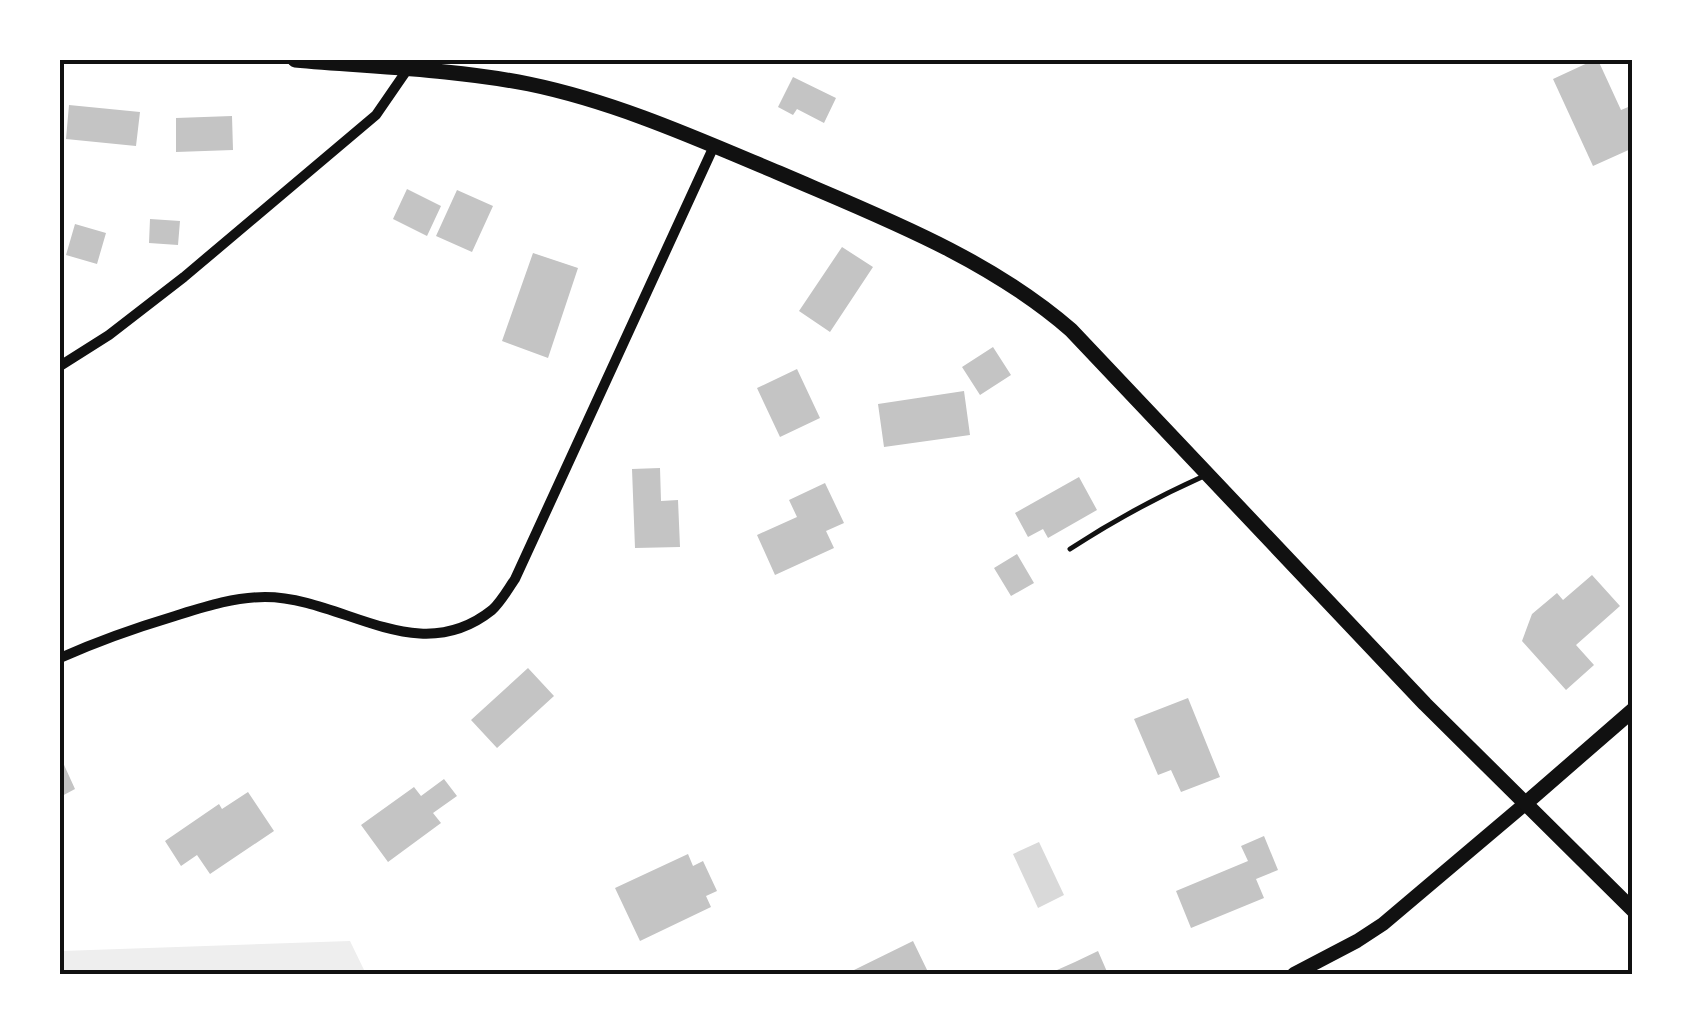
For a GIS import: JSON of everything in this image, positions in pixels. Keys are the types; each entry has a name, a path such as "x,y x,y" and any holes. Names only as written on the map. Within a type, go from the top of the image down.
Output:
{"main road":[{"path":"295,60 480,76 570,94 714,146 861,208 992,272 1071,330 1426,704 1633,910"},
{"path":"1526,803 1633,710"}],"street":[{"path":"60,366 109,335 184,277 376,115 407,70"},
{"path":"60,658 101,639 223,602 266,597 314,604 412,634 466,626 494,608 515,579 714,146"},
{"path":"1294,974 1383,924 1526,803"}],"lane":[{"path":"1070,549 1116,519 1207,475"}],"shaded area":[{"path":"1039,842 1064,895 1038,908 1013,854"},
{"path":"350,941 366,974 60,974 60,948 62,951"}],"building":[{"path":"1598,60 1621,110 1633,105 1633,148 1593,166 1553,79"},
{"path":"793,77 836,98 824,123 797,109 793,115 778,107"},
{"path":"69,105 140,112 136,146 66,139"},
{"path":"232,116 233,150 176,152 176,118"},
{"path":"407,189 441,206 427,236 393,219"},
{"path":"457,190 493,206 472,252 436,236"},
{"path":"150,219 180,221 178,245 149,243"},
{"path":"75,224 106,233 97,264 66,255"},
{"path":"842,247 873,267 830,332 799,311"},
{"path":"533,253 578,268 548,358 502,341"},
{"path":"993,347 1011,375 980,395 962,367"},
{"path":"797,369 820,418 780,437 757,388"},
{"path":"964,391 970,435 884,447 878,404"},
{"path":"660,468 661,501 678,500 680,547 635,548 632,469"},
{"path":"1079,477 1097,510 1048,538 1043,529 1028,537 1015,513"},
{"path":"825,483 844,523 826,531 834,548 775,575 757,535 797,517 789,500"},
{"path":"1017,554 1034,583 1011,596 994,568"},
{"path":"1592,575 1620,606 1576,645 1594,665 1566,690 1522,641 1532,614 1557,593 1563,600"},
{"path":"528,668 554,696 497,748 471,720"},
{"path":"1188,698 1220,777 1181,792 1171,770 1158,775 1134,719"},
{"path":"60,756 75,789 60,797"},
{"path":"444,779 457,796 433,813 441,823 388,862 361,825 414,787 421,796"},
{"path":"248,792 274,831 210,874 197,855 181,866 165,841 219,804 222,809"},
{"path":"1264,836 1278,870 1256,879 1264,898 1191,928 1176,891 1248,861 1241,846"},
{"path":"688,854 693,866 703,861 717,891 706,896 711,907 640,941 615,888"},
{"path":"913,941 929,974 856,974 854,970"},
{"path":"1098,951 1108,974 1048,974 1075,962"}]}
